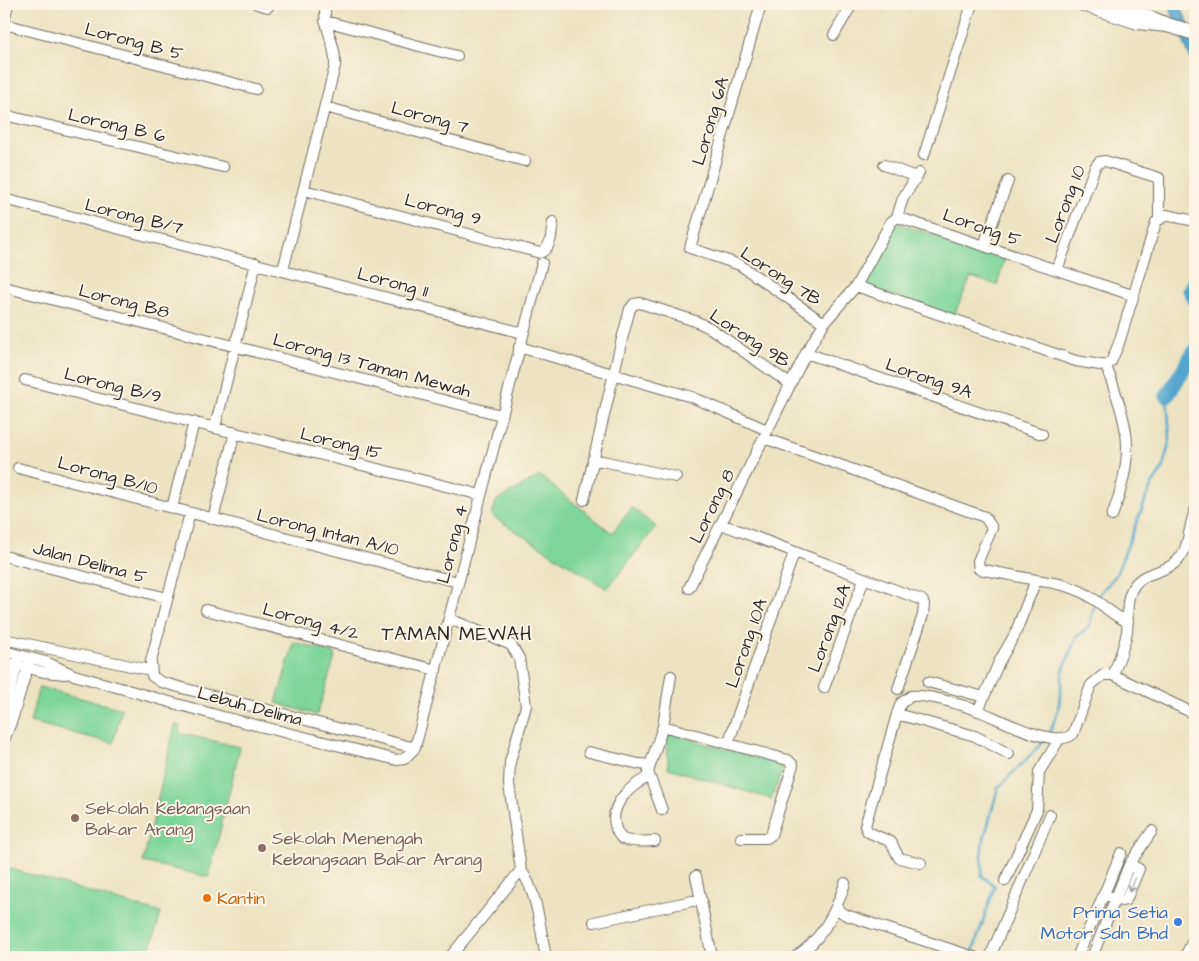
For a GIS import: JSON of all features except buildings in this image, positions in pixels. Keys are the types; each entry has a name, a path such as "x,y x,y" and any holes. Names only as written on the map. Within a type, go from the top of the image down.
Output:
{"main road":[{"path":"1083,4 1138,22 1170,26"},
{"path":"1116,4 1170,26 1195,33"}],"street":[{"path":"4,22 8,4"},
{"path":"257,4 268,6"},
{"path":"283,270 325,107 336,56 325,21 326,4"},
{"name":"Lorong 6A","path":"690,248 761,4"},
{"path":"834,35 852,4"},
{"path":"924,155 972,4"},
{"path":"325,21 457,56"},
{"name":"Lorong B 5","path":"4,22 256,89"},
{"name":"Lorong 7","path":"325,107 526,161"},
{"name":"Lorong B 6","path":"4,114 223,166"},
{"name":"Lorong 10","path":"1057,270 1095,167 1099,162 1105,162 1159,178 1160,218"},
{"path":"884,165 917,175 903,198 898,217 891,222 856,286 1076,361 1106,366 1111,362 1153,231 1160,218 1171,216 1195,222"},
{"path":"984,245 1008,181"},
{"name":"Lorong 9","path":"304,190 540,253 546,250 550,242 553,222"},
{"name":"Lorong B/7","path":"4,199 256,263"},
{"name":"Lorong 5","path":"898,217 1132,295"},
{"name":"Lorong 7B","path":"690,248 740,265 824,323"},
{"path":"215,427 256,263"},
{"name":"Lorong 11","path":"256,263 523,332"},
{"name":"Lorong 4","path":"415,748 542,263"},
{"name":"Lorong 8","path":"689,588 806,353 824,323 856,286"},
{"name":"Lorong B8","path":"4,287 235,346"},
{"name":"Lorong 9B","path":"613,376 630,309 634,304 640,303 695,321 710,328 790,384"},
{"name":"Lorong 13 Taman Mewah","path":"235,346 501,415"},
{"path":"519,347 613,376 692,397 766,434 985,517 990,522 992,528 978,561 979,569 1071,587 1094,600 1108,612 1128,622"},
{"name":"Lorong 9A","path":"806,353 1042,434"},
{"path":"1106,366 1125,426 1127,441 1122,487 1112,516"},
{"path":"584,500 613,376"},
{"name":"Lorong B/9","path":"26,380 194,422"},
{"path":"172,508 194,422"},
{"name":"Lorong 15","path":"194,422 481,495"},
{"path":"213,519 235,432"},
{"path":"594,459 676,477"},
{"name":"Lorong B/10","path":"18,468 190,513"},
{"path":"1112,675 1125,639 1128,622 1127,607 1132,588 1142,576 1162,570 1178,560 1186,546 1195,511"},
{"path":"190,513 150,670 156,680 415,748"},
{"name":"Lorong Intan A/10","path":"190,513 458,582"},
{"path":"721,524 794,553 917,597 924,604 924,615 898,689"},
{"name":"Lorong 10A","path":"728,744 794,553"},
{"name":"Jalan Delima 5","path":"4,556 167,598"},
{"name":"Lorong 12A","path":"824,688 864,579"},
{"path":"978,710 1015,634 1036,580"},
{"name":"Lorong 4/2","path":"206,610 436,670"},
{"path":"450,619 511,645 519,658 526,706 510,762 508,784 521,870 527,878 533,895 546,957"},
{"path":"4,639 150,670"},
{"name":"Lebuh Delima","path":"4,651 44,672 74,675 223,717 396,760 404,759 415,748"},
{"name":"Lebuh Delima","path":"4,662 23,662"},
{"path":"4,713 9,677 23,662"},
{"path":"4,740 12,720 23,662"},
{"path":"921,863 899,858 891,842 868,832 865,826 897,714 903,701 916,696 978,710 1029,731 1056,738 1073,734 1091,685 1096,678 1103,675 1112,675 1195,714"},
{"path":"662,810 648,777 662,726 671,676"},
{"path":"928,682 984,697"},
{"path":"897,714 975,736 1009,754"},
{"path":"662,726 788,760 793,765 771,835 767,838 741,838"},
{"path":"1006,881 1037,810 1039,772 1056,738"},
{"path":"589,752 650,765"},
{"path":"648,777 625,794 618,803 614,819 618,834 624,839 655,841"},
{"path":"990,957 1050,815"},
{"path":"1104,894 1115,899 1126,900 1138,869 1129,865 1152,831"},
{"path":"1077,957 1121,853"},
{"path":"450,957 521,870"},
{"path":"696,876 712,957"},
{"path":"795,957 810,947 837,909 845,883"},
{"path":"1092,957 1115,899"},
{"path":"594,922 692,901 702,902"},
{"path":"837,909 846,915 950,953 974,957"},
{"path":"1185,957 1195,936"}],"green space":[{"path":"896,223 1005,258 997,285 971,277 954,315 860,285"},
{"path":"540,476 612,533 632,508 656,527 607,589 492,516 496,501"},
{"path":"294,642 336,654 317,715 276,703"},
{"path":"39,687 122,709 113,743 30,722"},
{"path":"175,725 180,726 179,733 240,747 209,877 143,862"},
{"path":"667,733 784,766 771,799 668,768"},
{"path":"4,867 161,913 148,957 4,957"}],"water":[{"path":"1168,4 1179,4 1195,36 1195,70"}],"waterway":[{"path":"1195,281 1190,290 1195,300"},
{"path":"1167,396 1195,350"},
{"path":"1096,598 1116,575 1151,486 1162,470 1170,440 1167,396"},
{"path":"1049,734 1058,711 1063,671 1076,637 1089,627 1095,603"},
{"path":"972,954 995,886 982,876 982,846 998,788 1045,740"}],"place":[{"name":"Sekolah Kebangsaan Bakar Arang","path":"75,818"},
{"name":"Sekolah Menengah Kebangsaan Bakar Arang","path":"262,848"},
{"name":"Kantin","path":"207,898"},
{"name":"Prima Setia Motor Sdn Bhd","path":"1178,922"}],"district":[{"name":"TAMAN MEWAH","path":"457,633"}]}
